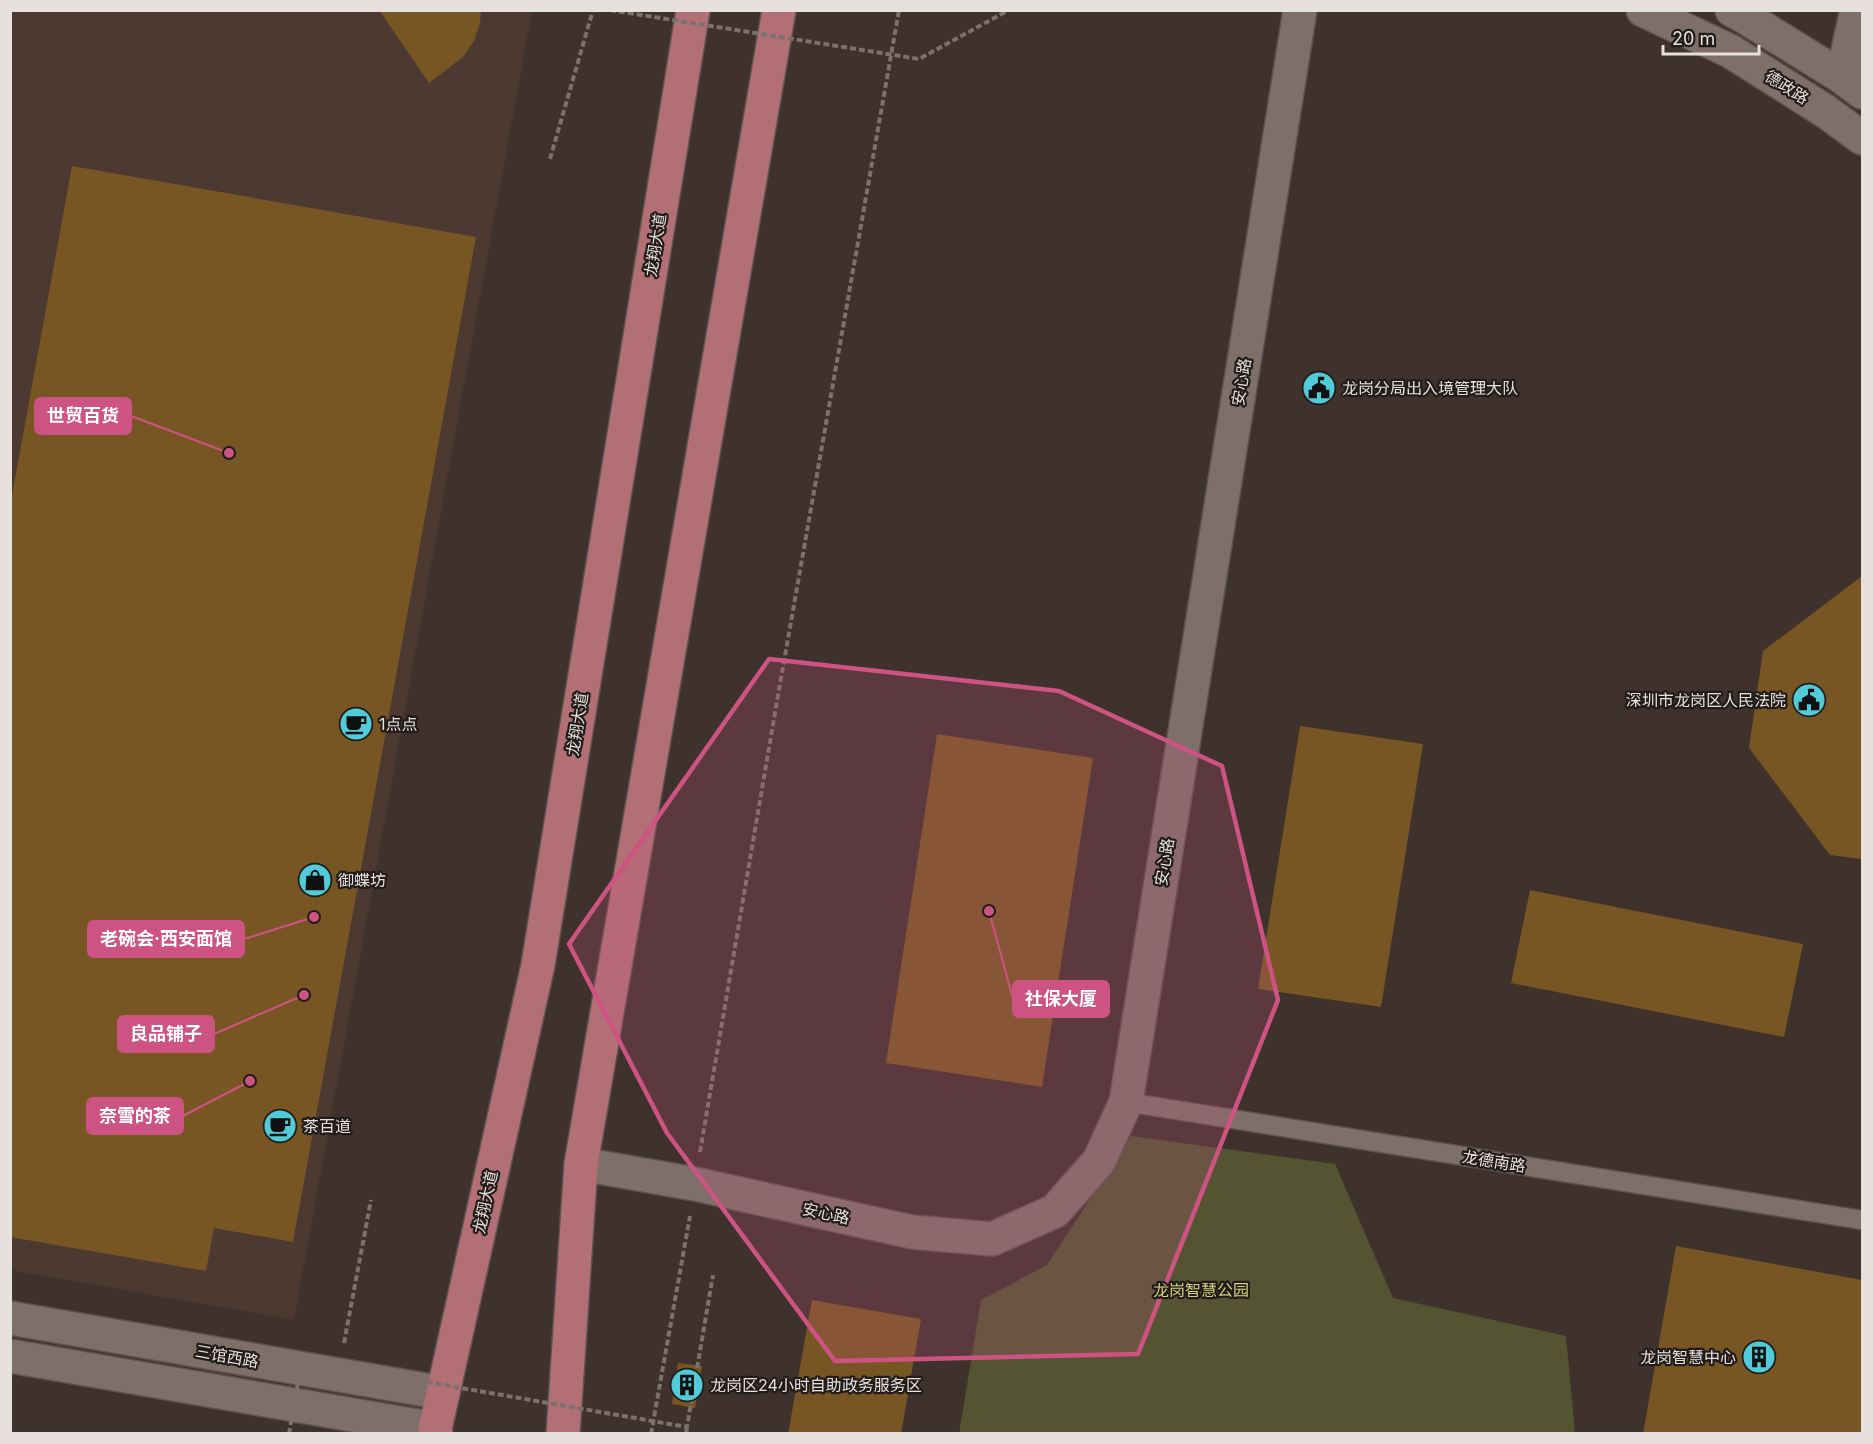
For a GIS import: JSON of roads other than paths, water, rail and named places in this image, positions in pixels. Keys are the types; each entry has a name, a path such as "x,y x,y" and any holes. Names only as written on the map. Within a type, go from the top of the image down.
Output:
{"main road":[{"name":"龙翔大道","path":"436,1431 538,965 693,10"},
{"path":"563,1434 581,1164 779,10"}],"street":[{"name":"安心路","path":"581,1164 695,1184 912,1232 992,1239 1055,1211 1100,1161 1126,1102 1300,10"},
{"name":"德政路","path":"1643,10 1730,51 1863,138"},
{"path":"1732,10 1852,85 1857,10"},
{"name":"三馆西路","path":"10,1318 443,1392"},
{"path":"10,1356 436,1431"}],"lane":[{"name":"龙德南路","path":"1126,1102 1863,1220"}],"place":[{"name":"龙岗分局出入境管理大队","path":"1319,388"},
{"name":"世贸百货","path":"229,453"},
{"name":"深圳市龙岗区人民法院","path":"1809,700"},
{"name":"1点点","path":"356,724"},
{"name":"御蝶坊","path":"315,880"},
{"name":"社保大厦","path":"989,911"},
{"name":"老碗会·西安面馆","path":"314,917"},
{"name":"良品铺子","path":"304,995"},
{"name":"奈雪的茶","path":"250,1081"},
{"name":"茶百道","path":"280,1126"},
{"name":"龙岗智慧中心","path":"1759,1357"},
{"name":"龙岗区24小时自助政务服务区","path":"687,1385"}],"park label":[{"name":"龙岗智慧公园","path":"1201,1290"}]}
